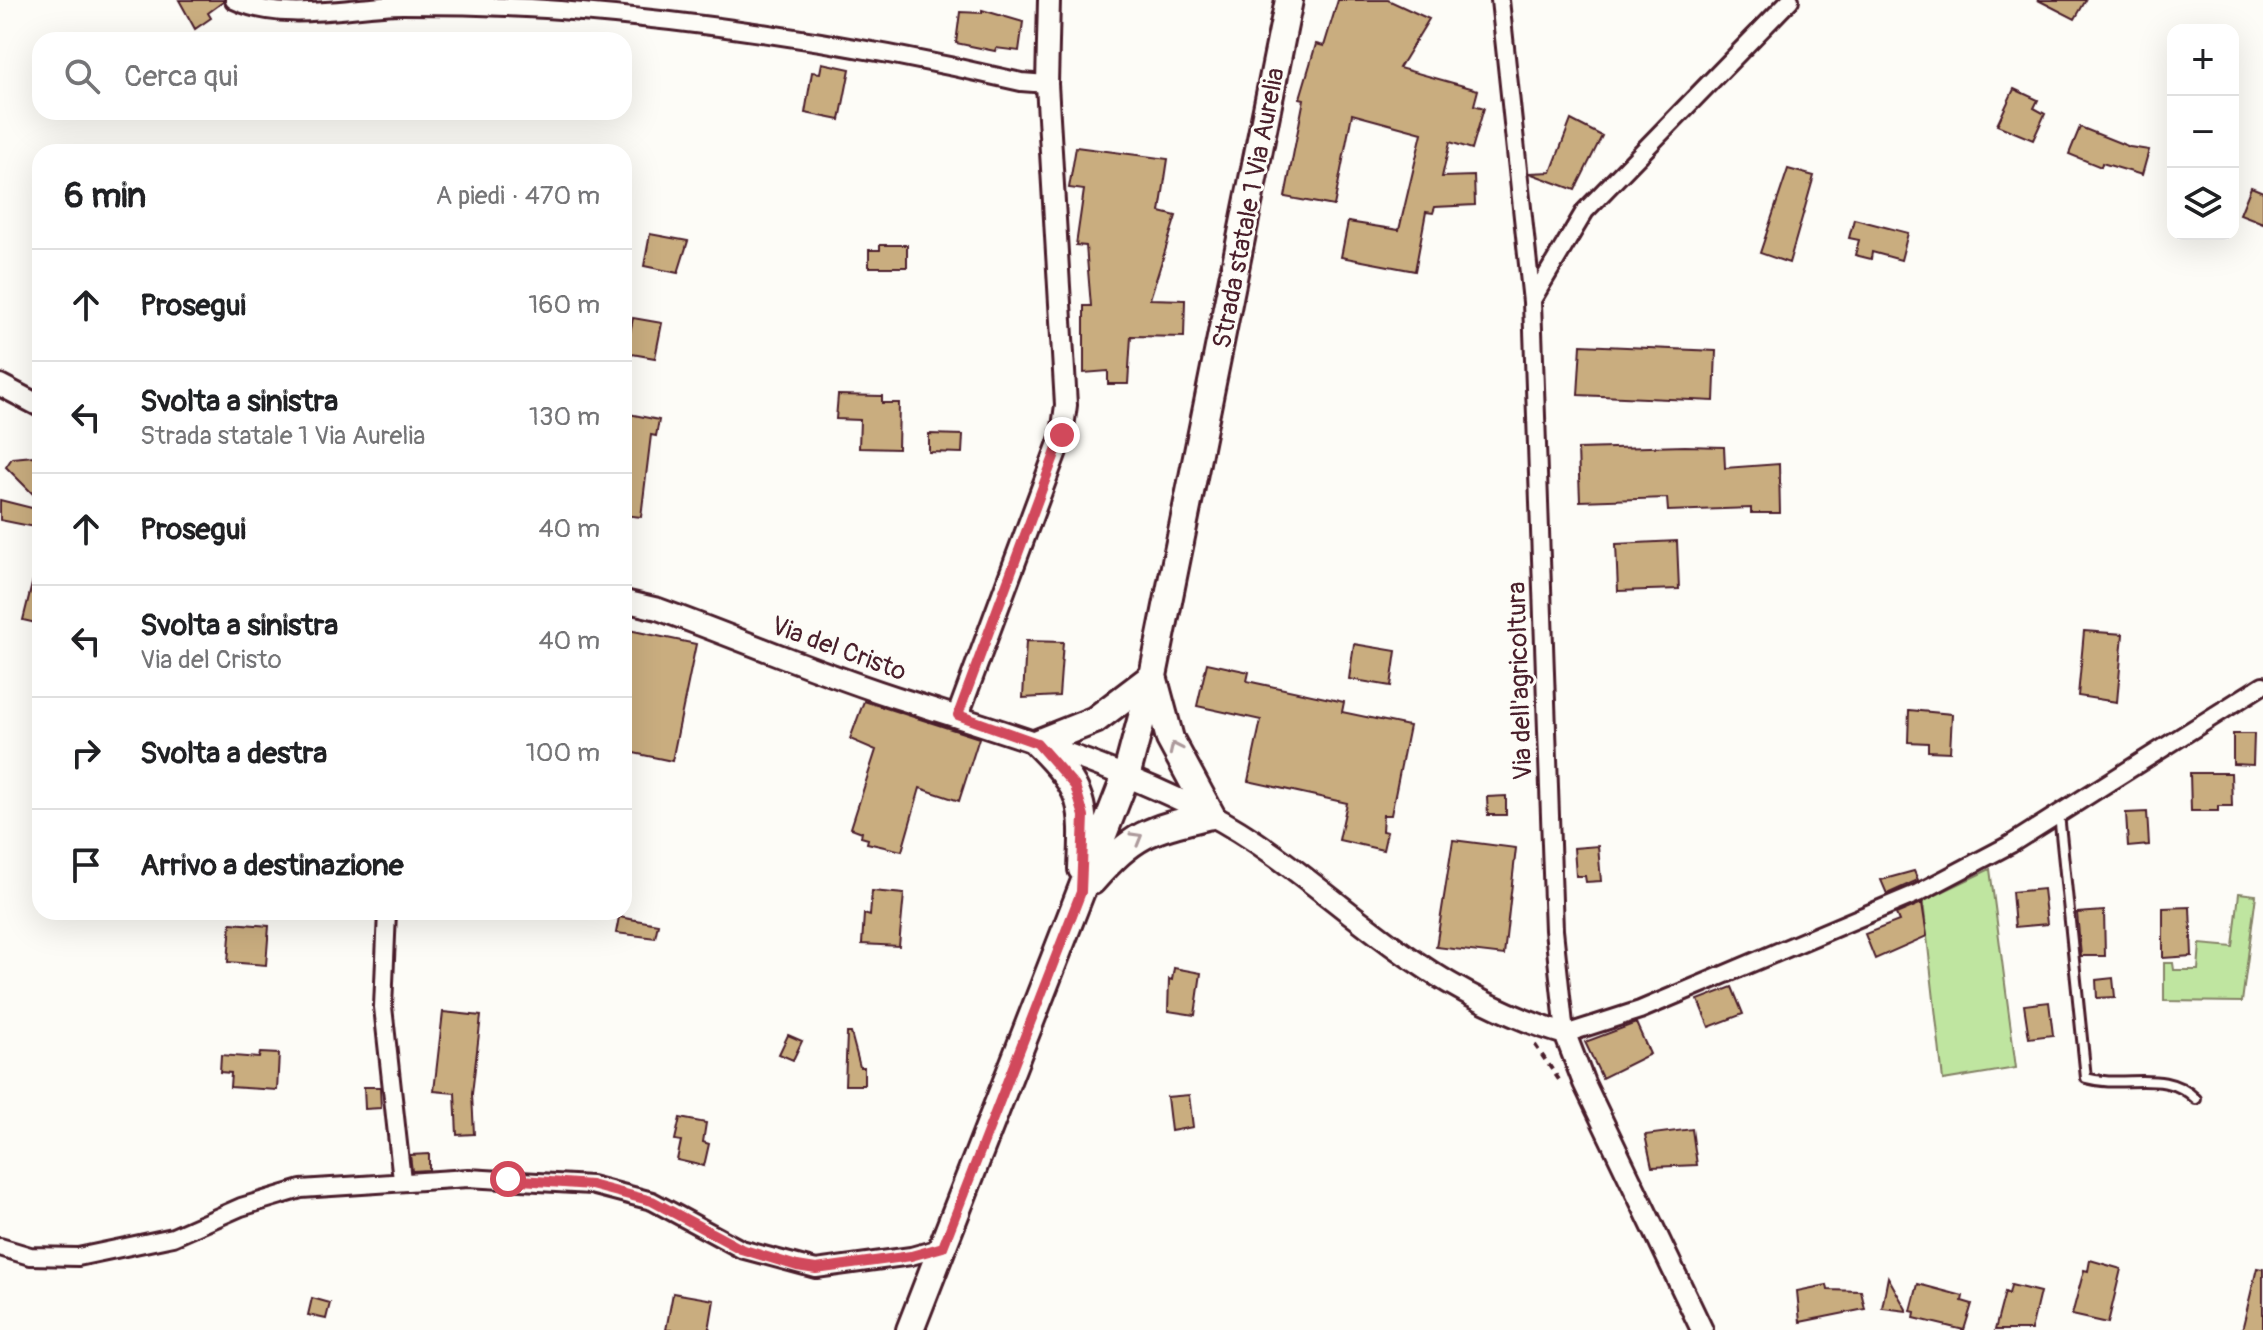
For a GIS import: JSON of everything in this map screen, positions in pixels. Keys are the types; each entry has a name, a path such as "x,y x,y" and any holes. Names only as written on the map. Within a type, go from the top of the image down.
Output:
{"main road":[{"name":"Strada statale 1 Via Aurelia","path":"1081,892 1127,773 1153,676 1289,0"},
{"path":"910,1330 1081,892 1084,816 1081,801 1063,769 1037,743 1095,720 1153,676 1170,739 1211,815 1148,832 1125,845 1081,892"}],"street":[{"path":"234,0 250,8 277,12 402,5 558,10 797,37 1021,82 1047,84"},
{"path":"958,715 1062,435 1066,405 1047,84 1049,0"},
{"name":"Via dell'agricoltura","path":"1500,0 1532,302 1554,930 1565,1034 1584,1083 1702,1330"},
{"path":"1532,302 1585,211 1790,0"},
{"path":"0,385 32,402"},
{"name":"Via del Cristo","path":"632,603 658,609 907,701 958,715 1127,773 1211,815 1306,876 1414,961 1470,994 1565,1034"},
{"path":"1565,1034 1640,1010 1918,893 1991,856 2263,685"},
{"path":"387,920 383,1007 402,1180"},
{"path":"0,1247 30,1256 78,1257 173,1237 241,1207 301,1189 402,1180 481,1179 591,1185 652,1201 741,1249 816,1269 911,1256 943,1247"}],"lane":[{"path":"2059,813 2086,1078 2169,1082 2183,1086 2196,1099"}],"green space":[{"path":"1990,869 2016,1068 1943,1080 1923,901"},
{"path":"2239,893 2256,895 2242,1002 2164,1001 2164,963 2173,963 2174,970 2198,970 2200,944 2233,947"}],"building":[{"path":"179,0 223,2 208,13 211,18 195,29"},
{"path":"1338,0 1388,0 1429,19 1399,68 1478,90 1474,105 1484,108 1472,149 1450,142 1442,177 1474,176 1475,205 1435,207 1433,213 1426,212 1415,271 1341,257 1348,222 1399,230 1422,133 1352,114 1334,206 1285,197 1304,99 1300,98 1316,44 1324,46"},
{"path":"2038,0 2086,0 2075,19"},
{"path":"982,10 1023,22 1019,51 996,48 995,51 956,43 960,12 982,13"},
{"path":"822,63 850,69 840,120 805,113 812,72 820,73"},
{"path":"2014,89 2038,100 2034,108 2045,114 2033,140 1997,125"},
{"path":"1571,120 1602,136 1575,190 1529,173 1551,172"},
{"path":"2080,127 2130,147 2149,150 2142,175 2102,163 2101,167 2069,154"},
{"path":"1076,147 1168,159 1160,212 1176,216 1150,299 1185,300 1184,337 1131,336 1128,384 1108,384 1108,371 1084,373 1084,306 1091,306 1086,246 1076,245 1084,190 1069,188"},
{"path":"1788,169 1814,176 1789,263 1760,253"},
{"path":"2251,187 2263,192 2263,223 2240,214"},
{"path":"1854,219 1908,233 1901,260 1872,252 1871,259 1855,255 1859,240 1849,238"},
{"path":"650,234 688,241 678,273 644,266"},
{"path":"880,245 907,245 907,267 869,267 869,250 880,250"},
{"path":"633,318 662,323 655,358 632,354"},
{"path":"1581,345 1716,351 1714,401 1578,395"},
{"path":"838,395 882,396 882,403 899,403 898,449 859,448 860,420 836,419"},
{"path":"632,415 659,420 656,436 651,435 641,517 632,516"},
{"path":"929,434 963,435 962,453 929,452"},
{"path":"1724,447 1725,468 1779,464 1780,513 1751,513 1751,508 1668,511 1667,498 1580,501 1578,449"},
{"path":"32,456 32,493 6,467 12,458"},
{"path":"0,500 32,508 32,526 0,520"},
{"path":"1677,541 1679,589 1618,591 1616,544"},
{"path":"32,584 32,622 23,620"},
{"path":"632,631 696,644 672,761 632,753"},
{"path":"2084,631 2123,634 2117,702 2078,696"},
{"path":"1026,641 1063,642 1059,696 1023,698"},
{"path":"1354,644 1396,651 1391,686 1349,679"},
{"path":"1207,663 1249,672 1247,681 1344,702 1342,712 1409,726 1391,815 1383,815 1382,831 1387,832 1383,850 1339,840 1347,803 1248,781 1261,720 1197,706"},
{"path":"864,701 979,738 959,801 920,788 902,851 867,843 868,839 861,837 862,832 851,828 876,750 850,739"},
{"path":"1909,710 1952,714 1950,752 1928,751 1928,743 1908,742"},
{"path":"2233,734 2254,734 2253,765 2233,764"},
{"path":"2190,773 2231,773 2232,806 2218,806 2218,811 2191,811"},
{"path":"1506,796 1506,815 1488,815 1487,797"},
{"path":"2147,812 2149,845 2128,847 2126,813"},
{"path":"1453,840 1516,848 1504,955 1436,947"},
{"path":"1598,846 1601,881 1586,882 1585,876 1576,876 1574,848"},
{"path":"1914,871 1918,880 1887,894 1881,880"},
{"path":"2043,889 2047,924 2015,927 2012,892"},
{"path":"872,891 904,894 899,946 862,944 864,914 870,916"},
{"path":"1922,903 1927,936 1875,959 1865,934 1899,921 1896,914"},
{"path":"2190,907 2192,956 2163,958 2163,908"},
{"path":"2104,911 2105,956 2081,956 2077,913"},
{"path":"618,920 658,924 655,938 616,933"},
{"path":"231,923 269,926 266,965 228,962"},
{"path":"1174,968 1201,973 1195,1015 1168,1011 1169,979 1172,980"},
{"path":"2113,978 2115,997 2097,998 2096,980"},
{"path":"1732,987 1743,1014 1709,1027 1698,1000"},
{"path":"2049,1002 2053,1035 2029,1038 2024,1005"},
{"path":"443,1012 481,1016 472,1094 474,1134 457,1135 455,1093 434,1091"},
{"path":"1636,1023 1650,1054 1602,1078 1585,1042"},
{"path":"847,1033 851,1033 860,1067 864,1067 864,1085 845,1085"},
{"path":"788,1035 802,1041 793,1060 779,1054"},
{"path":"260,1053 279,1054 277,1090 230,1087 231,1073 220,1072 221,1055 259,1058"},
{"path":"364,1087 380,1087 381,1108 365,1109"},
{"path":"1189,1095 1193,1127 1171,1131 1167,1097"},
{"path":"680,1118 706,1123 703,1142 709,1144 704,1166 677,1160 681,1141 675,1140"},
{"path":"1692,1129 1697,1165 1652,1167 1645,1135"},
{"path":"429,1154 429,1170 412,1171 410,1155"},
{"path":"2090,1260 2121,1269 2108,1323 2072,1315 2084,1270 2088,1271"},
{"path":"2257,1268 2263,1269 2263,1330 2242,1330"},
{"path":"1888,1277 1907,1311 1882,1308"},
{"path":"1918,1284 1963,1296 1962,1301 1972,1304 1964,1330 1914,1318 1915,1312 1911,1311"},
{"path":"1827,1285 1828,1290 1861,1291 1865,1309 1800,1322 1797,1291"},
{"path":"2011,1285 2040,1292 2031,1330 1995,1330 2005,1292 2009,1294"},
{"path":"673,1293 714,1300 709,1330 666,1330"},
{"path":"312,1298 330,1303 326,1319 308,1315"}],"route":[{"path":"508,1179 591,1185 652,1201 741,1249 816,1269 911,1256 943,1247 1081,892 1084,816 1075,786 1037,743 958,715 1053,469 1062,435"}]}
